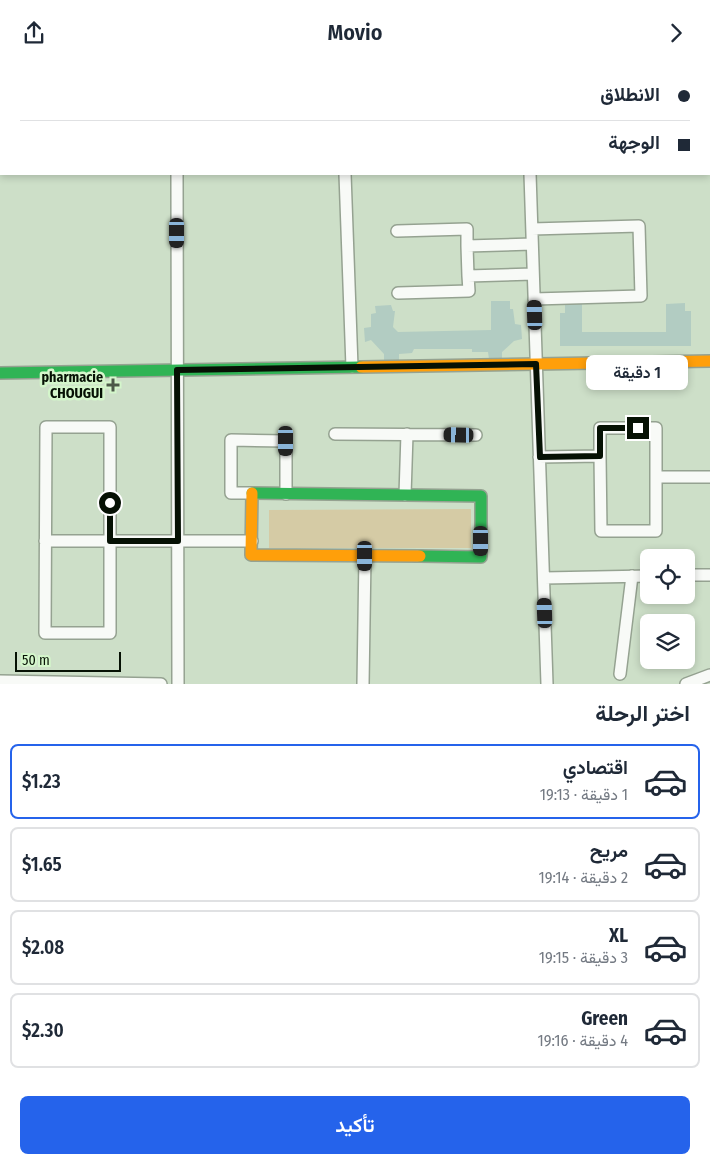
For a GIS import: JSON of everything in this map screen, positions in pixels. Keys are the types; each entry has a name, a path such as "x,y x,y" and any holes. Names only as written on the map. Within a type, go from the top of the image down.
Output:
{"street":[{"path":"177,175 178,684"},
{"path":"345,175 352,367"},
{"path":"530,175 547,684"},
{"path":"532,229 639,226 641,296 534,299"},
{"path":"397,231 467,229 468,276 468,291 398,293"},
{"path":"467,246 532,244"},
{"path":"468,276 533,274"},
{"path":"0,373 710,361"},
{"path":"46,427 110,427 110,633 45,633 46,541 46,427"},
{"path":"600,428 656,428 656,477 656,531 601,531 600,428"},
{"path":"335,434 476,435"},
{"path":"405,495 407,434"},
{"path":"252,493 251,555 481,557 481,496 286,494 252,493 231,493 232,440 286,441 286,494"},
{"path":"540,457 600,456"},
{"path":"656,477 710,477"},
{"path":"46,541 252,541"},
{"path":"363,684 365,556"},
{"path":"695,575 710,575"},
{"path":"620,674 632,576"},
{"path":"544,578 640,576"},
{"path":"686,684 710,675"},
{"path":"0,681 161,684"}],"shaded area":[{"path":"471,509 471,548 269,548 269,510"}],"building":[{"path":"491,301 510,301 510,309 513,309 515,324 521,325 522,339 514,341 502,352 502,358 489,359 488,352 472,352 472,349 414,349 412,353 399,354 399,361 384,362 384,354 371,340 365,342 364,328 371,327 371,314 376,313 375,306 391,305 393,311 395,311 393,327 398,332 491,330"},
{"path":"565,303 582,303 582,332 666,332 666,304 685,303 685,311 691,311 691,346 560,346 560,313 565,313"}],"traffic: fast":[{"path":"0,373 361,367"},
{"path":"252,493 481,496 481,557 420,556"}],"traffic: slow":[{"path":"361,367 710,361"},
{"path":"252,493 251,555 420,556"}],"place":[{"name":"pharmacie CHOUGUI","path":"113,385"}],"route":[{"path":"110,503 110,541 178,541 177,370 536,364 540,457 600,456 600,428 638,428"}]}
